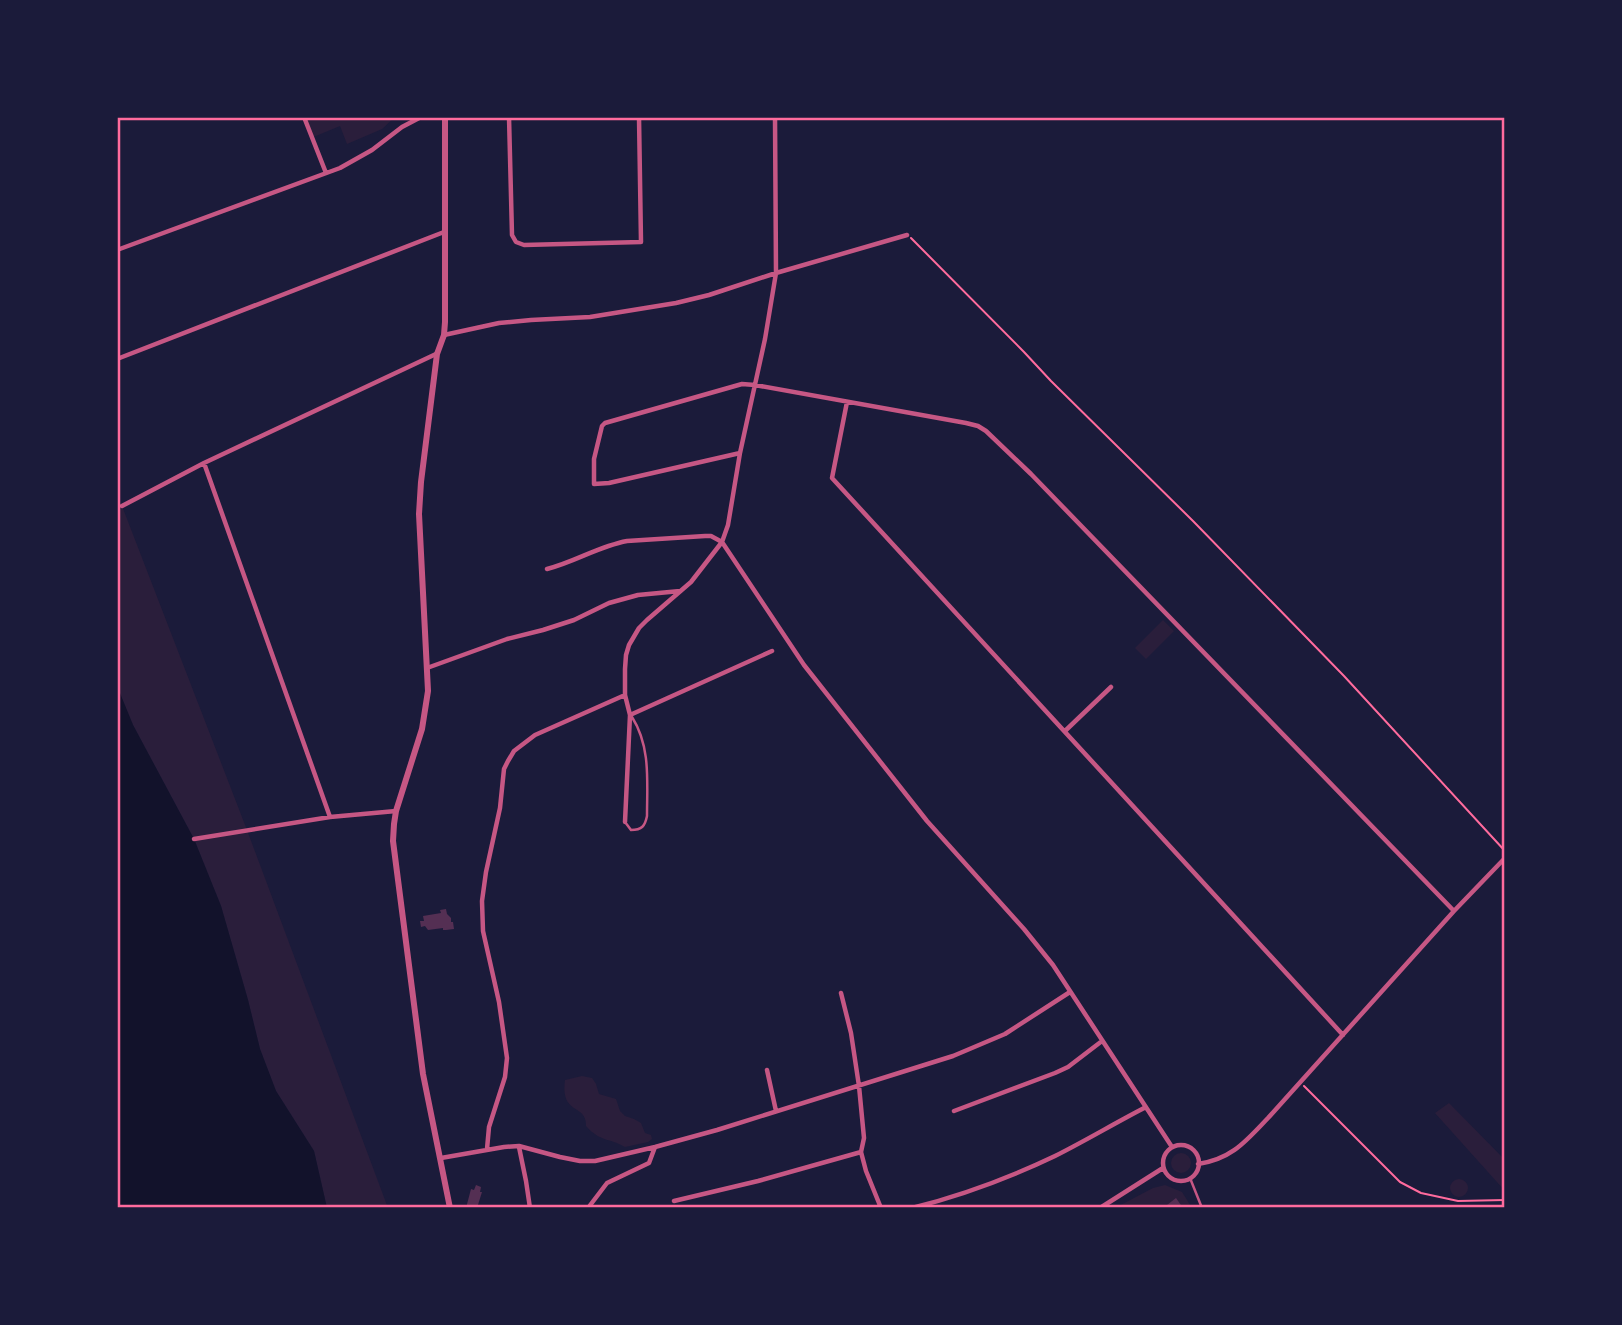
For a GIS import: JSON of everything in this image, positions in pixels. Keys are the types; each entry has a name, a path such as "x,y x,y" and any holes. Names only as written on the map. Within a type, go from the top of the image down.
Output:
{"street":[{"path":"304,117 326,173"},
{"path":"117,250 326,173 372,150 402,127 421,117"},
{"path":"445,117 444,335 437,354 419,514 428,691 422,730 396,811 393,841 422,1074 450,1208"},
{"path":"509,117 512,235 516,242 524,244 640,242 639,117"},
{"path":"625,822 630,715 625,695 626,655 633,637 646,620 691,582 722,542 728,525 776,273 775,117"},
{"path":"117,359 444,232"},
{"path":"444,335 499,323 636,311 709,295 907,235"},
{"path":"122,506 204,463 437,354"},
{"path":"740,453 609,483 594,484 594,459 602,426 606,423 742,384 978,426 993,436 1454,911"},
{"path":"847,402 832,478 1343,1035"},
{"path":"204,463 330,817"},
{"path":"547,569 565,565 615,543 627,541 711,536 722,542 804,665 927,821 1039,948 1172,1147"},
{"path":"427,668 507,639 574,620 609,603 638,595 681,591"},
{"path":"630,715 772,651"},
{"path":"1065,731 1111,687"},
{"path":"487,1149 489,1126 505,1077 507,1058 503,1024 481,916 486,872 500,808 503,769 514,751 535,735 625,695"},
{"path":"194,839 330,817 396,811"},
{"path":"1199,1164 1216,1161 1232,1153 1268,1118 1505,858"},
{"path":"440,1158 519,1146 587,1161 655,1147 953,1056 1005,1034 1070,992"},
{"path":"841,993 851,1033 859,1086 864,1138 861,1152 881,1208"},
{"path":"954,1111 1068,1067 1102,1041"},
{"path":"767,1070 776,1111"},
{"path":"912,1208 1024,1170 1146,1107"},
{"path":"1178,1145 1189,1147 1199,1164 1195,1174 1185,1180 1174,1180 1163,1168 1165,1154 1178,1145"},
{"path":"519,1146 530,1208"},
{"path":"588,1208 607,1183 649,1163 655,1147"},
{"path":"674,1201 861,1152"},
{"path":"1100,1208 1163,1168"}],"lane":[{"path":"625,822 631,830 637,830 646,823 647,816 646,754 641,734 630,715"},
{"path":"1190,1178 1202,1208"}],"path":[{"path":"907,235 1334,666 1505,851"},
{"path":"1300,1083 1400,1182 1420,1193 1458,1201 1505,1200"}],"shaded area":[{"path":"304,117 395,117 382,129 347,144 340,126 311,138"},
{"path":"117,498 247,830 388,1208 327,1208 314,1151 276,1091 260,1049 221,906 194,839 133,725 117,686"},
{"path":"1163,620 1174,631 1146,659 1135,648"},
{"path":"117,686 133,725 194,839 221,906 260,1049 276,1091 314,1151 327,1208 117,1208"},
{"path":"582,1076 592,1078 599,1094 616,1099 620,1111 641,1123 645,1133 651,1135 652,1139 625,1147 591,1131 582,1114 566,1099 565,1080"},
{"path":"1449,1103 1505,1160 1505,1191 1435,1113"},
{"path":"1181,1153 1188,1156 1191,1163 1188,1170 1181,1173 1174,1170 1171,1163 1174,1156"},
{"path":"1459,1179 1465,1182 1468,1188 1465,1194 1459,1197 1453,1194 1450,1188 1453,1182"},
{"path":"1165,1185 1182,1192 1192,1208 1115,1208 1153,1188"}],"building":[{"path":"446,909 454,929 428,930 425,926 421,927 423,916 441,913 440,910"},
{"path":"476,1185 481,1187 482,1192 477,1208 466,1208 471,1189 474,1190"},
{"path":"1176,1198 1183,1208 1170,1208 1167,1205"}]}
